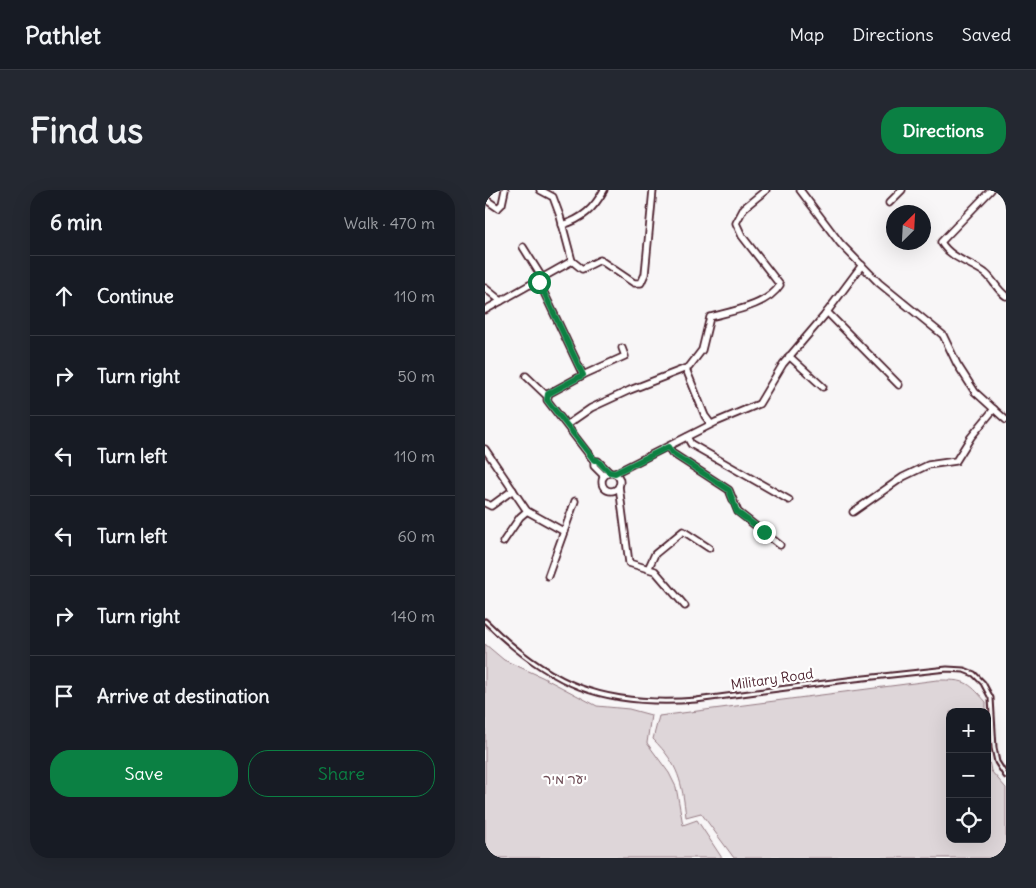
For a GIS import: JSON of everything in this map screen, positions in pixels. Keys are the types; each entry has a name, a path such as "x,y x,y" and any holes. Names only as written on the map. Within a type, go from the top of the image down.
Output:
{"street":[{"path":"485,199 498,208 502,204 505,190"},
{"path":"540,190 553,197 572,261 581,269 600,260 635,283 641,283 645,274 653,190"},
{"path":"562,225 573,222 593,208 604,190"},
{"path":"568,424 591,408 630,390 686,369 702,350 710,317 760,301 777,290 780,285 742,236 736,223 744,208 767,190"},
{"path":"801,190 840,243 879,283 943,335 957,364 975,392 1006,420"},
{"path":"889,203 902,190"},
{"path":"991,190 941,242 952,253 973,268 986,274 998,291 1006,296"},
{"path":"523,247 541,280 583,375"},
{"path":"485,310 572,261"},
{"path":"635,462 615,491 605,489 602,484 609,474 635,462 668,447 711,424 759,404 767,388 789,356 827,312 862,265"},
{"path":"485,288 501,301"},
{"path":"827,312 899,385"},
{"path":"547,397 548,394 583,375 625,356 622,348"},
{"path":"789,356 823,386"},
{"path":"686,369 705,416 711,424"},
{"path":"525,376 547,397 547,400 568,424 594,460 594,466 609,474 620,483 629,563 655,570 685,606"},
{"path":"853,512 903,477 928,465 956,461 971,436 994,409"},
{"path":"687,437 691,444 789,500"},
{"path":"668,447 672,453 729,490 737,512 780,546"},
{"path":"485,449 527,511 563,531"},
{"path":"485,503 491,506 513,490"},
{"path":"548,576 575,501"},
{"path":"503,542 520,517 527,511"},
{"path":"649,567 655,554 683,531 709,548"}],"lane":[{"name":"Military Road","path":"485,621 515,650 547,673 584,689 622,699 669,702 687,701 855,679 947,669 963,670 974,674 983,683 991,698 993,748 997,762 1006,776"}],"green space":[{"name":"יער מיר","path":"485,644 504,660 542,677 597,706 629,709 651,715 647,743 669,773 676,787 683,825 697,820 722,858 485,858"},
{"path":"937,680 954,680 970,685 986,702 986,708 946,708 946,843 991,843 991,771 1006,788 1006,858 734,858 701,813 686,817 678,775 669,757 653,739 659,716"}],"route":[{"path":"539,282 583,375 548,394 547,400 568,424 594,460 597,460 609,472 615,473 668,447 672,453 729,490 737,512 764,532"}]}
